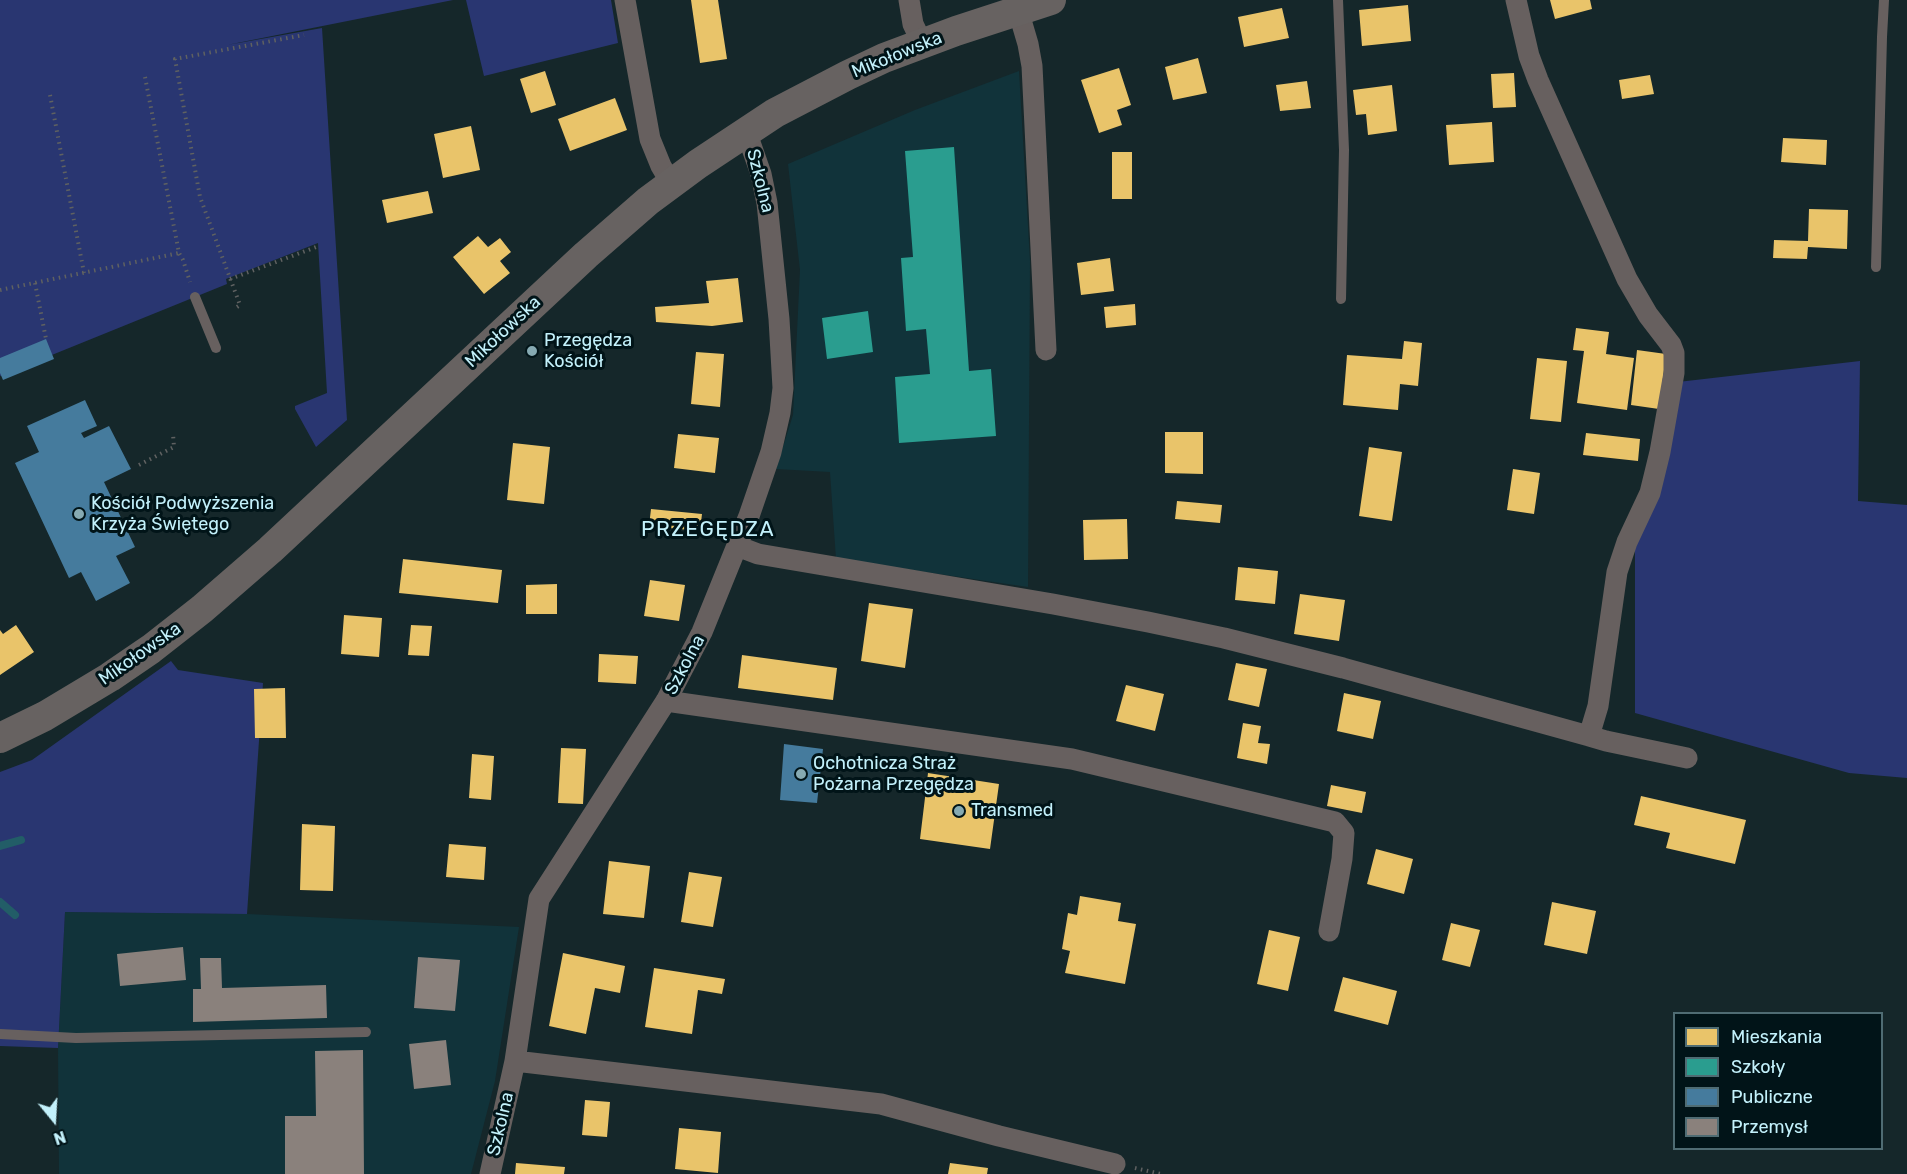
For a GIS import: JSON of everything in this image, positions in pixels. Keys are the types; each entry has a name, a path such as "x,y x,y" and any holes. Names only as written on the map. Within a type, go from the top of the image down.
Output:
{"main road":[{"name":"Mikołowska","path":"0,738 45,716 110,677 218,596 586,255 671,183 746,131 820,88 922,43 1051,0"}],"street":[{"path":"625,0 650,139 671,183"},
{"path":"909,0 913,24 922,43"},
{"path":"1516,0 1529,56 1538,80 1627,279 1648,315 1665,335 1674,353 1674,373 1650,493 1627,542 1617,572 1598,706 1589,736"},
{"path":"1018,10 1032,66 1046,350"},
{"name":"Szkolna","path":"490,1174 515,1061 539,899 666,701 702,632 737,546 771,452 783,388 780,319 767,203 746,131"},
{"path":"737,546 758,554 1053,604 1224,638 1343,668 1606,741 1687,758"},
{"path":"666,701 1072,759 1335,822 1344,833 1342,859 1329,931"},
{"path":"515,1061 881,1104 1115,1164"}],"lane":[{"path":"1338,0 1344,150 1341,298"},
{"path":"1876,267 1884,0"},
{"path":"195,297 216,348"},
{"path":"0,1034 76,1038 366,1032"}],"path":[{"path":"237,307 240,306 200,197 175,59 304,35"},
{"path":"145,77 179,253 195,297"},
{"path":"50,95 84,273"},
{"path":"230,279 319,246"},
{"path":"0,290 179,253"},
{"path":"35,283 46,339"},
{"path":"139,465 174,447 173,434"}],"shaded area":[{"path":"0,0 453,0 227,45 322,28 347,420 316,447 295,406 327,393 318,243 226,279 227,284 0,376"},
{"path":"466,0 611,0 618,43 484,76"},
{"path":"1019,71 1030,261 1028,587 836,559 830,472 776,469 793,415 800,270 788,164 915,110"},
{"path":"1860,361 1858,501 1907,505 1907,778 1849,773 1635,713 1635,549 1678,382"},
{"path":"171,661 178,670 263,683 247,914 65,912 58,1048 0,1046 0,772 32,760"},
{"path":"65,912 247,914 519,927 495,1081 471,1174 59,1174 58,1048"}],"building: Mieszkania":[{"path":"691,0 718,0 727,59 700,63"},
{"path":"1550,0 1590,0 1592,9 1555,19"},
{"path":"1408,5 1411,41 1362,46 1359,10"},
{"path":"1282,8 1289,38 1244,47 1238,17"},
{"path":"1198,58 1207,93 1173,100 1165,67"},
{"path":"1119,68 1131,105 1117,110 1122,125 1099,133 1081,80"},
{"path":"545,71 556,105 531,113 520,79"},
{"path":"1514,73 1516,107 1493,108 1491,74"},
{"path":"1650,75 1654,94 1622,99 1619,80"},
{"path":"1307,81 1311,108 1280,111 1276,85"},
{"path":"1392,85 1397,131 1368,135 1366,114 1356,115 1353,90"},
{"path":"615,98 627,130 570,151 558,119"},
{"path":"1492,122 1494,162 1449,165 1446,125"},
{"path":"471,126 480,170 443,178 434,134"},
{"path":"1783,138 1827,140 1826,165 1781,162"},
{"path":"1112,152 1132,152 1132,199 1112,199"},
{"path":"428,191 433,213 387,223 382,200"},
{"path":"1809,209 1848,210 1847,249 1808,247 1807,259 1773,258 1774,240 1808,241"},
{"path":"478,236 488,247 500,238 511,252 500,261 510,273 484,294 453,257"},
{"path":"1110,258 1114,291 1081,295 1077,263"},
{"path":"738,278 743,322 712,326 656,322 655,307 709,303 706,281"},
{"path":"1135,304 1136,325 1106,328 1104,307"},
{"path":"1576,328 1609,332 1606,354 1634,358 1627,410 1577,403 1584,351 1573,350"},
{"path":"1404,341 1422,343 1418,386 1400,384 1398,410 1343,405 1347,355 1402,359"},
{"path":"1637,350 1666,354 1659,409 1631,405"},
{"path":"696,352 724,354 720,407 691,404"},
{"path":"1537,358 1567,361 1561,422 1530,419"},
{"path":"1165,432 1203,432 1203,474 1165,473"},
{"path":"1586,433 1640,439 1638,461 1583,455"},
{"path":"678,434 719,438 715,473 674,468"},
{"path":"513,443 550,447 544,504 507,500"},
{"path":"1369,447 1402,452 1392,521 1359,516"},
{"path":"1513,469 1540,473 1534,514 1507,510"},
{"path":"1177,501 1222,505 1220,523 1175,519"},
{"path":"651,509 702,514 700,531 649,526"},
{"path":"1127,519 1128,559 1084,560 1083,520"},
{"path":"403,559 502,570 498,603 399,593"},
{"path":"1238,567 1278,571 1275,604 1235,600"},
{"path":"650,580 685,585 679,621 644,616"},
{"path":"557,584 557,614 526,614 526,585"},
{"path":"1300,594 1345,600 1339,641 1294,634"},
{"path":"869,603 913,609 905,668 861,661"},
{"path":"344,615 382,618 379,657 341,654"},
{"path":"16,625 34,652 0,675 0,630 3,634"},
{"path":"411,625 432,626 429,656 408,655"},
{"path":"599,654 638,656 636,684 598,682"},
{"path":"742,655 837,668 833,700 738,688"},
{"path":"1236,663 1267,669 1259,707 1228,700"},
{"path":"1126,685 1164,694 1155,731 1116,721"},
{"path":"285,688 286,738 255,738 254,689"},
{"path":"1344,693 1381,701 1373,739 1337,731"},
{"path":"1243,723 1261,726 1258,743 1270,744 1267,764 1237,758"},
{"path":"561,748 586,749 583,804 558,803"},
{"path":"472,754 494,756 491,800 469,798"},
{"name":"Transmed","path":"928,773 999,784 990,849 920,839"},
{"path":"1331,785 1366,792 1362,813 1327,806"},
{"path":"1641,796 1746,820 1735,864 1666,848 1670,833 1634,825"},
{"path":"302,824 335,826 333,891 300,890"},
{"path":"449,844 486,847 484,880 446,877"},
{"path":"1376,849 1413,859 1404,894 1367,884"},
{"path":"609,861 650,866 644,918 603,914"},
{"path":"689,872 722,877 713,927 681,922"},
{"path":"1080,896 1121,903 1118,921 1136,924 1125,984 1065,973 1070,951 1062,949 1068,913 1077,915"},
{"path":"1552,902 1596,911 1587,954 1544,945"},
{"path":"1451,923 1480,930 1470,967 1442,960"},
{"path":"1269,930 1300,937 1288,991 1257,984"},
{"path":"563,953 625,966 620,993 595,988 586,1034 549,1026"},
{"path":"654,968 725,979 722,994 698,990 692,1034 645,1027"},
{"path":"1343,977 1397,991 1388,1025 1334,1011"},
{"path":"585,1100 610,1102 607,1137 582,1135"},
{"path":"679,1128 721,1132 718,1173 675,1169"},
{"path":"516,1163 565,1167 564,1174 515,1174"},
{"path":"950,1163 988,1168 987,1174 948,1174"}],"building: Szkoły":[{"path":"954,147 969,371 991,369 996,436 899,443 895,377 930,374 926,329 906,331 901,258 913,257 905,151"},
{"path":"868,311 873,352 827,359 822,318"}],"building: Publiczne":[{"path":"46,339 54,359 3,380 0,373 0,358"},
{"name":"Kościół Podwyższenia Krzyża Świętego","path":"85,400 97,426 81,433 84,438 109,426 131,469 104,482 135,547 116,556 130,583 96,601 81,572 69,578 15,463 39,452 27,426"},
{"name":"Ochotnicza Straż Pożarna Przegędza","path":"784,744 823,749 817,803 780,800"}],"building: Przemysł":[{"path":"183,947 186,980 120,986 117,954"},
{"path":"418,957 460,960 455,1011 414,1008"},
{"path":"200,958 221,958 222,988 326,985 327,1018 193,1022 193,989 201,989"},
{"path":"446,1040 451,1085 414,1089 409,1044"},
{"path":"363,1050 364,1174 285,1174 285,1116 316,1116 315,1051"}],"waterway":[{"path":"0,846 21,840"},
{"path":"0,902 15,915"}],"place":[{"name":"Przegędza Kościół","path":"532,351"},
{"name":"Kościół Podwyższenia Krzyża Świętego","path":"79,514"},
{"name":"Ochotnicza Straż Pożarna Przegędza","path":"801,774"},
{"name":"Transmed","path":"959,811"}],"district":[{"name":"PRZEGĘDZA","path":"708,530"}]}
